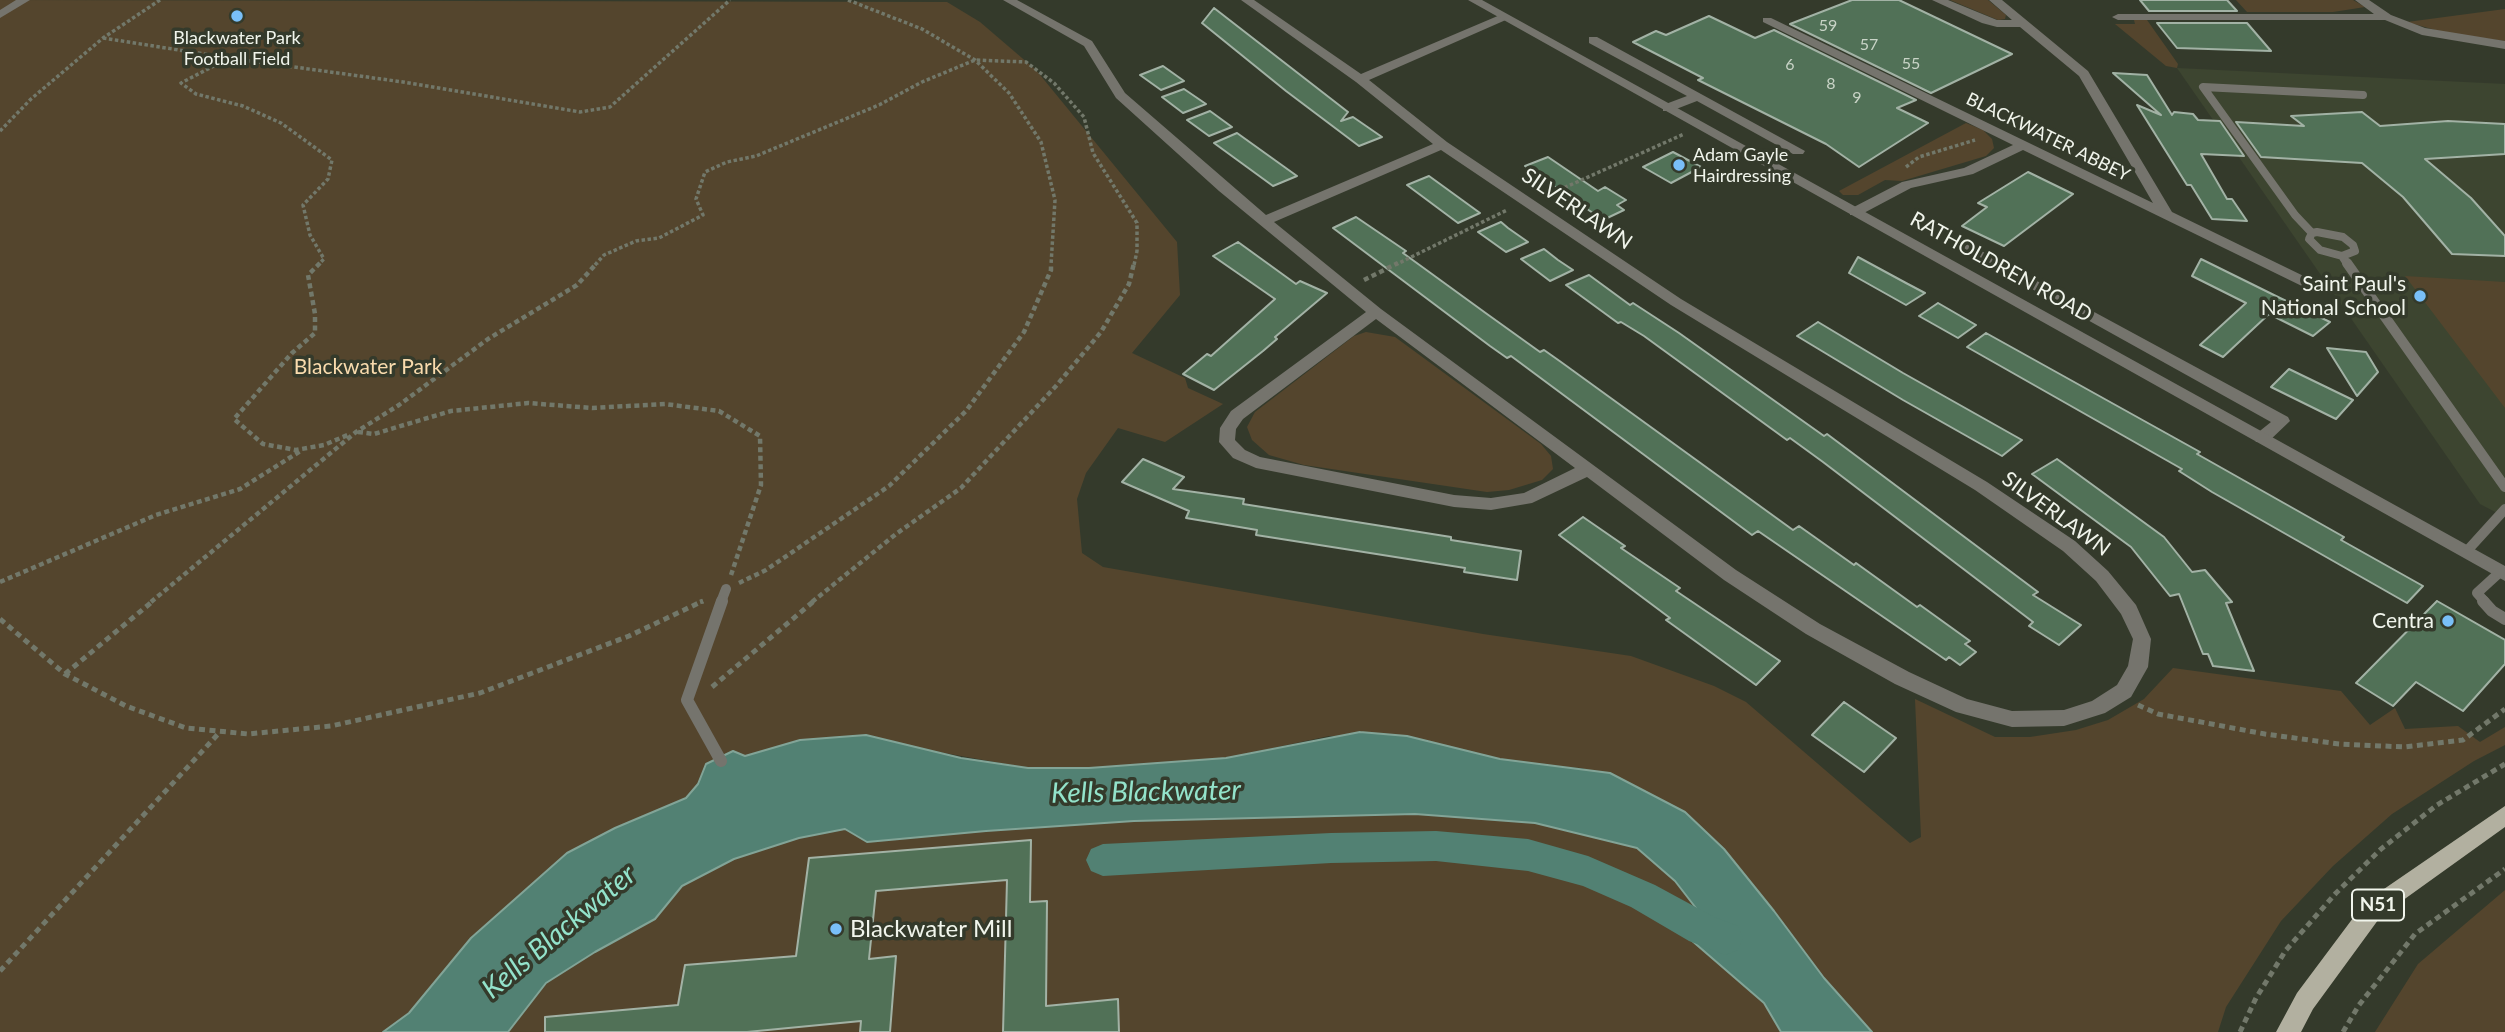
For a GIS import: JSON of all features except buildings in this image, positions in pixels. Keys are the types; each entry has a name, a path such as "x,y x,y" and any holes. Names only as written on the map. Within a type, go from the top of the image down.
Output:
{"main road":[{"name":"N51","path":"2288,1032 2305,1001 2373,909 2505,815"}],"street":[{"path":"0,15 24,0"},
{"name":"SILVERLAWN","path":"1009,0 1088,44 1120,95 1264,221 1376,312 1730,575 1813,629 1902,678 1963,706 2012,719 2064,718 2098,707 2124,691 2138,667 2142,639 2129,610 2102,576 2069,546 1981,486 1676,302 1526,203 1442,145 1360,79 1247,0"},
{"name":"RATHOLDREN ROAD","path":"1474,0 2503,573"},
{"path":"1938,0 1997,24 2023,23"},
{"path":"1995,0 2084,74 2167,215"},
{"path":"2361,0 2387,17 2447,37 2505,45"},
{"path":"1360,79 1504,17"},
{"path":"2118,17 2387,17"},
{"name":"BLACKWATER ABBEY","path":"1767,20 2313,286"},
{"path":"1594,40 1798,152"},
{"path":"1667,108 1696,97"},
{"path":"1264,221 1442,145"},
{"path":"1855,212 1895,190 1977,168 2023,145"},
{"path":"1965,246 2282,421 2262,438"},
{"path":"1376,312 1237,415 1228,428 1227,442 1239,454 1256,462 1454,501 1492,504 1526,499 1586,470"}],"lane":[{"path":"2342,256 2355,251 2349,241 2329,233 2312,233 2295,215 2203,87 2363,95"},
{"path":"2312,233 2309,239 2315,247 2342,256 2505,487"},
{"path":"2466,552 2505,509"},
{"path":"2503,573 2477,593 2492,611 2505,619"},
{"path":"721,761 687,700 726,589"}],"path":[{"path":"0,131 31,99 103,38 160,0"},
{"path":"103,38 403,82 580,112 610,107 730,0"},
{"path":"0,619 65,674 126,706 186,728 219,733 277,733 331,726 480,693 629,636 766,570 889,486 966,411 1024,332 1051,270 1055,200 1041,142 1009,93 975,60 922,29 848,0"},
{"path":"229,58 181,83 196,94 243,106 281,123 332,160 328,179 303,205 310,235 324,260 309,275 315,333 292,353 234,419 263,444 302,449 324,445 356,432 374,434 451,411 528,403 592,408 666,404 719,411 760,436 761,485 726,589"},
{"path":"65,674 356,432 399,405 488,339 577,285 604,255 636,241 659,238 703,215 696,199 705,172 727,162 756,156 975,60 1026,62 1054,83 1084,117 1093,153 1137,223 1137,251 1129,285 1094,341 961,488 896,534 833,584 707,692 687,700"},
{"path":"1347,288 1526,203 1700,126"},
{"path":"1895,190 1896,174 1919,157 1971,143 1993,130"},
{"path":"0,582 156,515 240,489 278,467 302,449"},
{"path":"2119,694 2158,713 2198,722 2339,744 2405,747 2463,740 2505,709"},
{"path":"0,971 219,733"},
{"path":"2239,1032 2256,998 2286,950 2336,893 2381,849 2437,804 2505,764"},
{"path":"2343,1032 2359,1004 2415,934 2505,869"}],"shaded area":[{"name":"Saint Paul's National School","path":"2177,68 2505,84 2505,517 2480,504"}],"green space":[{"name":"Blackwater Park","path":"0,0 947,2 980,22 1036,70 1177,242 1180,295 1132,353 1185,378 1188,388 1223,404 1165,442 1118,428 1086,473 1077,499 1082,553 1103,567 1483,634 1631,656 1714,686 1746,702 1910,843 1921,837 1915,699 1995,737 2030,737 2076,730 2108,720 2144,699 2173,668 2341,691 2370,725 2395,708 2405,729 2458,726 2480,742 2505,727 2505,745 2474,761 2392,814 2333,866 2281,921 2226,1007 2218,1032 1872,1032 1824,978 1724,849 1685,812 1582,768 1500,759 1407,736 1329,736 1226,758 1089,768 1028,768 900,745 800,740 706,764 698,784 686,798 615,828 567,853 471,938 409,1013 383,1032 0,1032"},
{"path":"1950,0 1988,0 2006,15 2005,19 1998,20"},
{"path":"2236,0 2353,0 2365,7 2333,12 2247,12"},
{"path":"2505,9 2505,41 2446,33 2407,22"},
{"path":"2134,20 2147,20 2178,64 2177,68 2166,66 2115,24 2135,24"},
{"path":"1966,123 1983,130 1992,139 1994,148 1986,156 1902,181 1885,180 1858,195 1843,195 1839,191"},
{"path":"2405,276 2505,282 2505,408"},
{"path":"1366,332 1395,337 1541,444 1551,456 1553,469 1542,480 1509,490 1487,492 1304,465 1269,455 1252,440 1247,427 1255,412 1354,336"},
{"path":"1415,814 1535,823 1638,848 1675,881 1699,912 1683,933 1764,1003 1781,1032 508,1032 546,983 655,919 681,886 734,859 799,838 845,829 867,842 1134,821"},
{"path":"2505,890 2505,1032 2375,1032 2418,964"}],"water":[{"name":"Kells Blackwater","path":"1360,732 1407,736 1500,759 1610,773 1685,812 1724,849 1824,978 1872,1032 1781,1032 1764,1003 1683,933 1699,912 1675,881 1637,848 1535,823 1415,814 1134,821 867,842 845,829 799,838 734,859 682,886 655,919 546,983 508,1032 383,1032 409,1013 471,938 567,853 615,828 686,798 698,784 706,764 733,751 745,756 800,740 866,735 961,758 1028,768 1089,768 1226,758"}],"waterway":[{"path":"1103,860 1331,848 1436,846 1528,855 1588,872 1643,896 1702,929 1725,938"}],"place":[{"name":"Blackwater Park Football Field","path":"237,16"},
{"name":"Adam Gayle Hairdressing","path":"1679,165"},
{"name":"Saint Paul's National School","path":"2420,296"},
{"name":"Centra","path":"2448,621"},
{"name":"Blackwater Mill","path":"836,929"}]}
